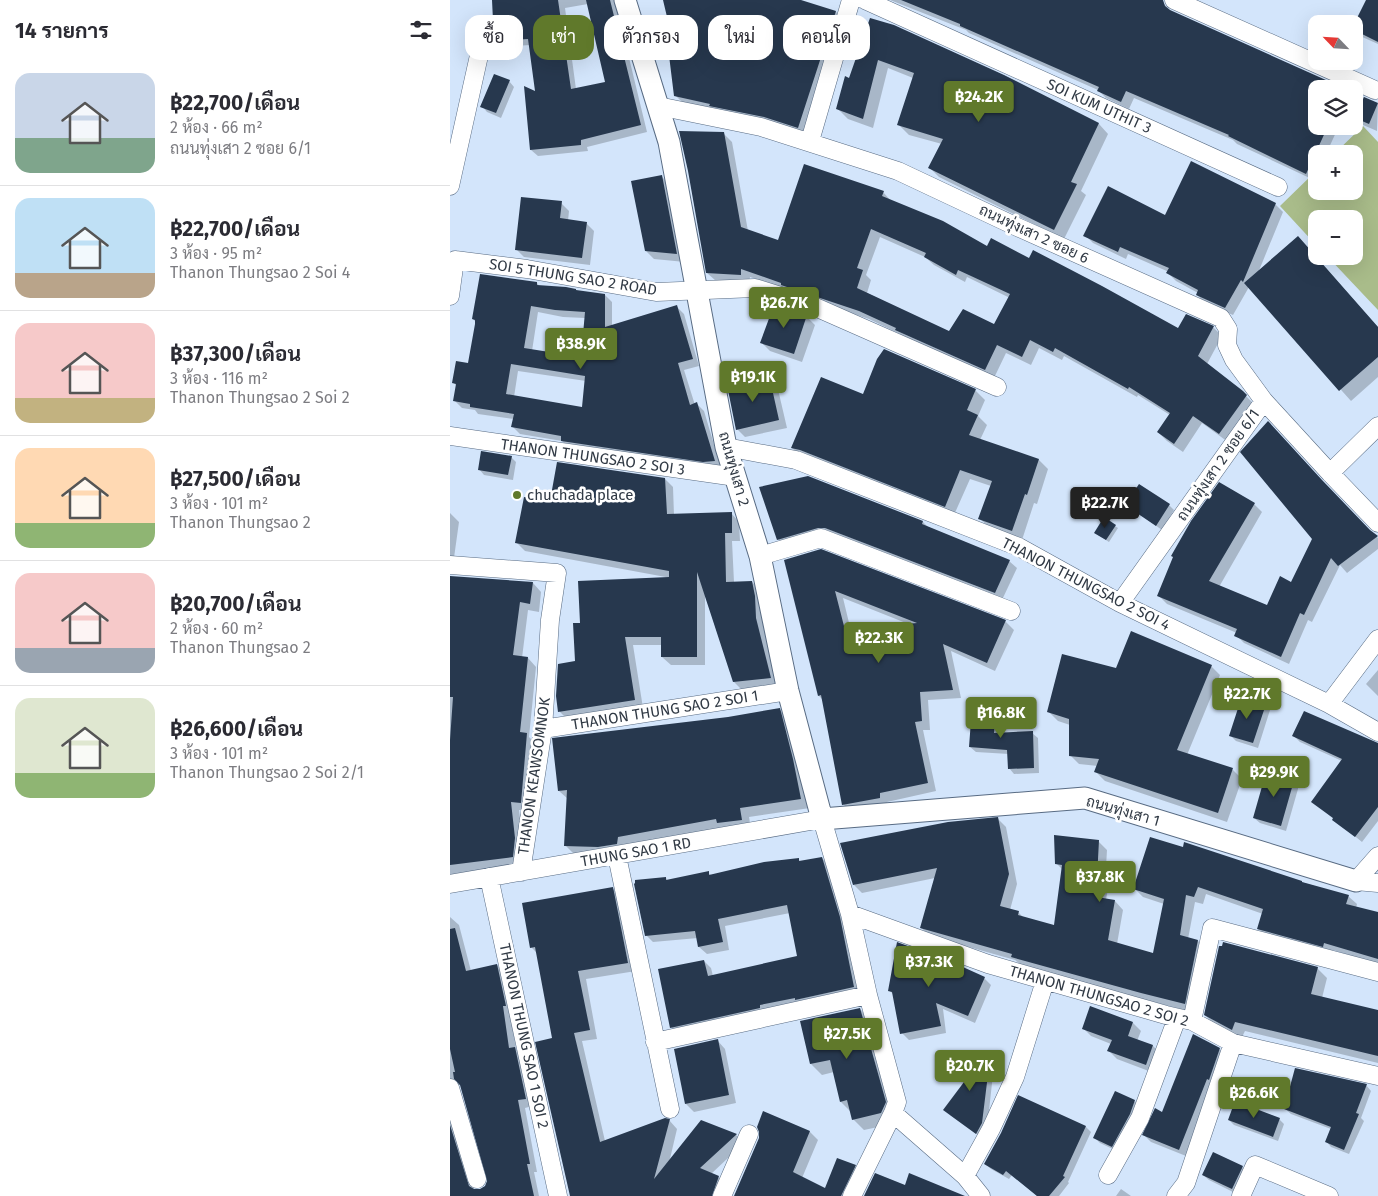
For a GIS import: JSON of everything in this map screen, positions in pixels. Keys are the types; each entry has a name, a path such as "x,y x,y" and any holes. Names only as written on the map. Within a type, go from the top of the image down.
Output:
{"street":[{"name":"ถนนทุ่งเสา 2","path":"625,0 669,142 726,447 760,556 788,692 822,819"},
{"path":"810,141 851,0"},
{"name":"SOI KUM UTHIT 3","path":"865,0 1278,188"},
{"path":"1174,0 1375,90"},
{"path":"450,186 478,60"},
{"name":"ถนนทุ่งเสา 2 ซอย 6","path":"658,106 761,127 810,141 898,171 1024,230 1221,318 1228,329 1227,345 1234,360 1264,401 1378,523"},
{"path":"450,296 453,262"},
{"name":"SOI 5 THUNG SAO 2 ROAD","path":"453,262 527,269 656,292 755,288 814,306 997,387"},
{"name":"ถนนทุ่งเสา 2 ซอย 6/1","path":"1120,603 1264,401"},
{"path":"1330,473 1378,426"},
{"name":"THANON THUNGSAO 2 SOI 3","path":"450,436 736,477"},
{"name":"THANON THUNGSAO 2 SOI 4","path":"726,447 796,460 1019,547 1120,603 1330,704 1378,732"},
{"path":"760,556 821,538 1012,611"},
{"name":"THANON KEAWSOMNOK","path":"450,565 557,573 550,620 543,729 521,872"},
{"path":"1330,704 1378,639"},
{"name":"THANON THUNG SAO 2 SOI 1","path":"543,729 788,692"},
{"name":"ถนนทุ่งเสา 1","path":"822,819 1085,798 1356,881"},
{"path":"822,819 850,914 868,995 897,1102 852,1196"},
{"name":"THUNG SAO 1 RD","path":"450,884 822,819"},
{"path":"618,856 670,1109"},
{"path":"1356,881 1378,856"},
{"name":"THANON THUNG SAO 1 SOI 2","path":"489,877 558,1196"},
{"path":"1356,881 1378,883"},
{"name":"THANON THUNGSAO 2 SOI 2","path":"850,914 988,964 1045,982 1184,1020 1233,1043 1378,1076"},
{"path":"1108,1175 1140,1118 1184,1020 1212,928 1378,972"},
{"path":"965,1176 991,1129 1014,1077 1045,982"},
{"path":"655,1042 868,995"},
{"path":"1176,1196 1186,1184 1233,1043"},
{"path":"450,1088 477,1179"},
{"path":"893,1113 965,1176 981,1196"},
{"path":"722,1196 749,1134"},
{"path":"1241,1196 1255,1165 1329,1196"}],"green space":[{"path":"1363,126 1378,142 1378,310 1336,265 1363,265 1363,210 1308,210 1308,236 1280,206 1308,179 1308,200 1363,200 1363,145 1343,145 1354,135 1363,135"}],"building":[{"path":"492,0 558,0 560,15 533,15 533,60 567,60 571,89 605,82 594,35 594,15 589,15 586,0 610,0 614,15 604,15 604,60 625,60 641,125 581,140 581,145 530,150 524,86 535,91 528,39 523,39 523,15 493,15"},
{"path":"663,0 801,0 836,11 835,15 783,15 783,60 820,60 798,128 764,117 709,106 710,104 674,96 670,60 698,60 698,15 667,15"},
{"path":"901,0 1163,0 1165,6 1170,10 1326,80 1308,80 1308,135 1324,135 1319,145 1308,145 1308,170 1306,174 1229,135 1126,91 1121,102 1097,91 1099,87 960,26 960,24"},
{"path":"1366,0 1378,0 1378,42 1363,34 1363,15 1358,15"},
{"path":"870,18 894,25 1004,75 1099,123 1071,182 1077,184 1054,230 928,168 943,139 897,125 914,73 878,60 863,119 836,109 845,76 849,78 855,60 870,60"},
{"path":"494,74 510,80 496,113 480,107"},
{"path":"1364,97 1378,103 1369,124 1363,121"},
{"path":"679,131 724,132 741,227 778,240 804,164 884,191 882,196 943,221 987,246 991,238 1029,258 1033,250 1178,328 1186,314 1214,326 1198,356 1247,395 1219,434 1193,416 1174,444 1157,432 1170,413 1129,387 1128,389 1055,348 1053,352 1030,340 1022,357 997,345 985,370 895,330 896,328 859,311 781,285 781,283 741,269 741,275 706,273","holes":["871,229 926,253 924,257 956,275 958,270 1010,294 994,324 963,309 949,331 857,288 863,270 857,268"]},
{"path":"1191,161 1276,203 1243,282 1241,280 1225,308 1196,295 1198,290 1166,273 1169,268 1120,247 1118,252 1083,236 1108,186 1165,215"},
{"path":"662,175 677,254 645,251 631,181"},
{"path":"521,197 562,201 560,218 587,222 582,258 515,250"},
{"path":"1298,236 1308,247 1308,265 1323,265 1378,327 1378,357 1339,391 1244,283"},
{"path":"480,274 537,282 537,285 566,287 605,294 605,327 677,305 693,359 678,363 690,405 697,402 715,461 703,462 561,441 561,436 511,427 514,414 470,407 470,404 453,401 456,384 452,383 456,361 468,363 475,324 475,320 472,319","holes":["531,306 585,312 581,357 524,348","511,364 585,376 582,407 506,394"]},
{"path":"774,305 807,315 794,354 760,343"},
{"path":"884,349 976,389 967,410 978,415 969,435 1039,459 1012,531 978,519 992,481 960,470 945,507 791,448 821,377 863,394 877,359"},
{"path":"769,375 779,420 736,430 727,385"},
{"path":"1268,421 1322,480 1378,536 1338,566 1331,558 1304,615 1300,613 1281,657 1234,636 1237,629 1157,596 1173,557 1171,556 1191,521 1219,482 1255,503 1209,581 1267,605 1280,576 1291,582 1312,539 1240,452"},
{"path":"481,451 512,456 508,475 478,470"},
{"path":"557,462 665,478 667,514 732,512 732,533 725,533 726,582 752,581 756,618 771,678 733,682 697,572 697,657 661,657 661,637 625,637 635,700 558,712 556,696 558,664 575,661 573,623 580,623 578,581 669,577 669,571 515,543 524,497 550,501"},
{"path":"808,476 923,521 922,524 1010,560 995,593 825,528 818,528 777,540 759,487"},
{"path":"1139,484 1170,504 1156,526 1125,505"},
{"path":"1104,517 1116,525 1106,540 1094,533"},
{"path":"821,549 1006,620 987,663 943,644 953,690 920,692 922,721 915,722 928,783 880,793 880,798 842,805 821,695 818,696 784,560","holes":["835,591 917,623 845,630"]},
{"path":"450,576 533,582 530,604 520,602 513,655 528,657 520,732 527,733 521,803 511,802 515,838 513,857 450,865 450,740 453,697 450,697"},
{"path":"1131,631 1212,665 1177,750 1233,768 1218,813 1094,772 1099,759 1069,756 1069,719 1047,712 1062,654 1116,668"},
{"path":"1242,696 1266,704 1253,743 1229,736"},
{"path":"972,707 996,708 994,733 1033,731 1034,768 1008,769 1007,750 969,747"},
{"path":"780,708 801,799 740,808 742,820 717,823 716,819 618,837 617,844 598,847 564,846 567,790 558,791 552,738 728,717"},
{"path":"1304,711 1378,743 1378,807 1355,837 1311,802 1342,759 1292,736"},
{"path":"1267,769 1295,777 1281,826 1253,818"},
{"path":"998,817 1009,874 1000,906 1019,911 1018,915 1054,925 1062,865 1055,864 1054,835 1099,840 1097,878 1100,878 1097,897 1115,900 1108,940 1153,953 1164,899 1133,889 1150,837 1183,847 1184,842 1302,882 1349,895 1346,904 1378,912 1378,959 1324,943 1323,947 1257,929 1263,909 1198,887 1194,897 1186,895 1180,935 1198,940 1185,1004 1011,957 1012,954 920,928 937,868 853,885 840,843 948,822"},
{"path":"822,857 840,917 854,987 795,1000 795,998 760,1005 760,1008 670,1028 658,969 704,960 708,976 797,956 787,905 718,919 723,942 698,947 695,931 645,936 634,884 635,880 666,877 666,880 709,871 709,875 764,862 799,858 799,861"},
{"path":"613,887 628,963 578,971 590,1030 574,1033 600,1142 665,1118 670,1119 654,1179 701,1120 737,1134 700,1168 719,1176 712,1196 570,1196 535,1042 552,1038 535,947 530,948 522,903"},
{"path":"455,928 466,971 497,964 506,1006 503,1006 509,1048 515,1047 526,1099 518,1100 530,1164 527,1164 534,1196 450,1196 450,1125 469,1186 474,1189 480,1189 485,1186 487,1181 460,1085 454,1079 453,1072 455,1072 450,1049 450,929"},
{"path":"897,942 954,963 985,977 968,1016 936,1003 941,1026 900,1034 892,992 888,991"},
{"path":"1223,942 1318,967 1311,994 1378,1010 1378,1056 1235,1022 1232,1030 1204,1015 1219,946 1222,946"},
{"path":"1090,1006 1133,1022 1128,1036 1153,1045 1146,1065 1107,1051 1112,1040 1082,1029"},
{"path":"860,1008 869,1040 854,1043 870,1045 886,1102 881,1113 852,1120 847,1100 840,1102 830,1060 810,1064 800,1021"},
{"path":"1193,1034 1220,1048 1209,1080 1207,1079 1179,1150 1142,1135 1155,1108 1162,1112"},
{"path":"718,1039 729,1095 685,1104 674,1049"},
{"path":"958,1054 990,1058 982,1123 976,1134 943,1110 967,1078 955,1076"},
{"path":"1295,1068 1367,1084 1356,1113 1359,1114 1344,1150 1325,1142 1331,1127 1284,1109"},
{"path":"1115,1091 1135,1100 1130,1114 1112,1147 1093,1138"},
{"path":"1018,1095 1086,1126 1063,1176 1065,1177 1049,1196 1037,1196 1006,1171 1003,1175 984,1164 1001,1133"},
{"path":"1235,1101 1280,1118 1273,1137 1228,1120"},
{"path":"763,1111 810,1131 793,1172 825,1188 837,1158 856,1165 841,1196 734,1196 759,1138 757,1127"},
{"path":"1213,1152 1243,1166 1232,1189 1202,1175"},
{"path":"875,1173 905,1185 909,1173 965,1196 864,1196"}],"place":[{"name":"chuchada place","path":"517,495"}]}
